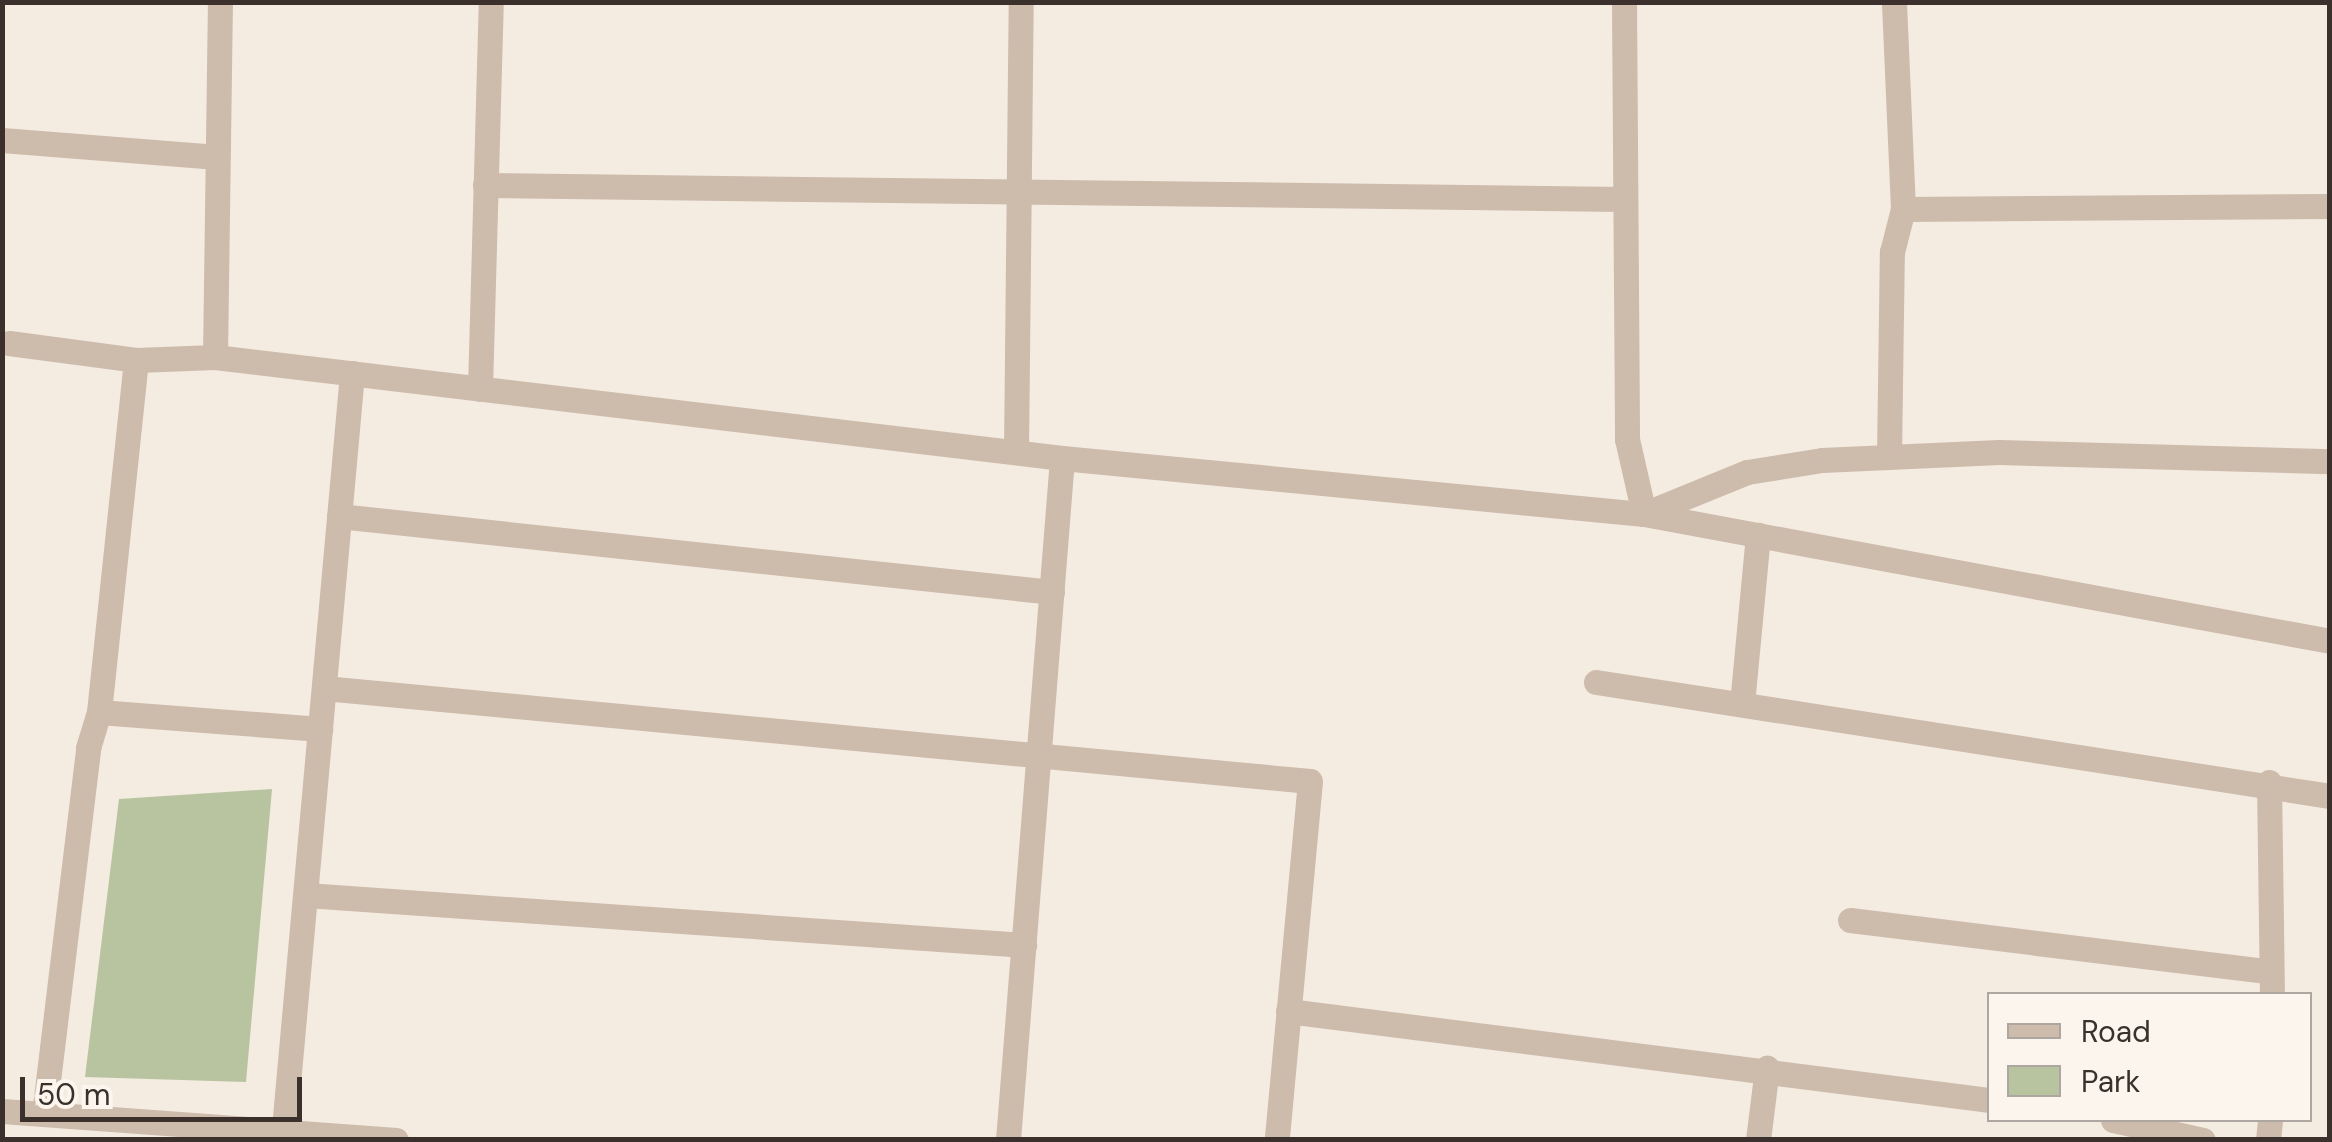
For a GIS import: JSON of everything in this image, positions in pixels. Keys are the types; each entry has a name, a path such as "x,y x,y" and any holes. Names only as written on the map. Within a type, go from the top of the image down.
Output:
{"street":[{"path":"214,357 220,2"},
{"path":"480,388 492,2"},
{"path":"1016,452 1022,194 1021,2"},
{"path":"1624,2 1627,439 1644,514"},
{"path":"1889,457 1892,252 1903,209 1894,2"},
{"path":"2,140 217,157"},
{"path":"485,184 1624,200"},
{"path":"1903,209 2330,206"},
{"path":"9,343 136,360 214,357 1062,458 1644,514 2330,640"},
{"path":"44,1114 88,748 100,712 136,360"},
{"path":"284,1128 352,373"},
{"path":"1644,514 1748,472 1889,457 2330,461"},
{"path":"1008,1140 1062,458"},
{"path":"339,516 1052,592"},
{"path":"1742,704 1758,535"},
{"path":"1596,682 2269,782 2330,796"},
{"path":"324,688 1310,781 1277,1140"},
{"path":"100,712 320,729"},
{"path":"1850,920 2272,983 2269,782"},
{"path":"306,895 1024,945"},
{"path":"1288,1011 1767,1068 1987,1100"},
{"path":"1758,1140 1767,1068"},
{"path":"2,1111 284,1128 396,1140"},
{"path":"2122,1122 2203,1140"}],"green space":[{"path":"272,789 246,1082 85,1077 119,799"}]}
